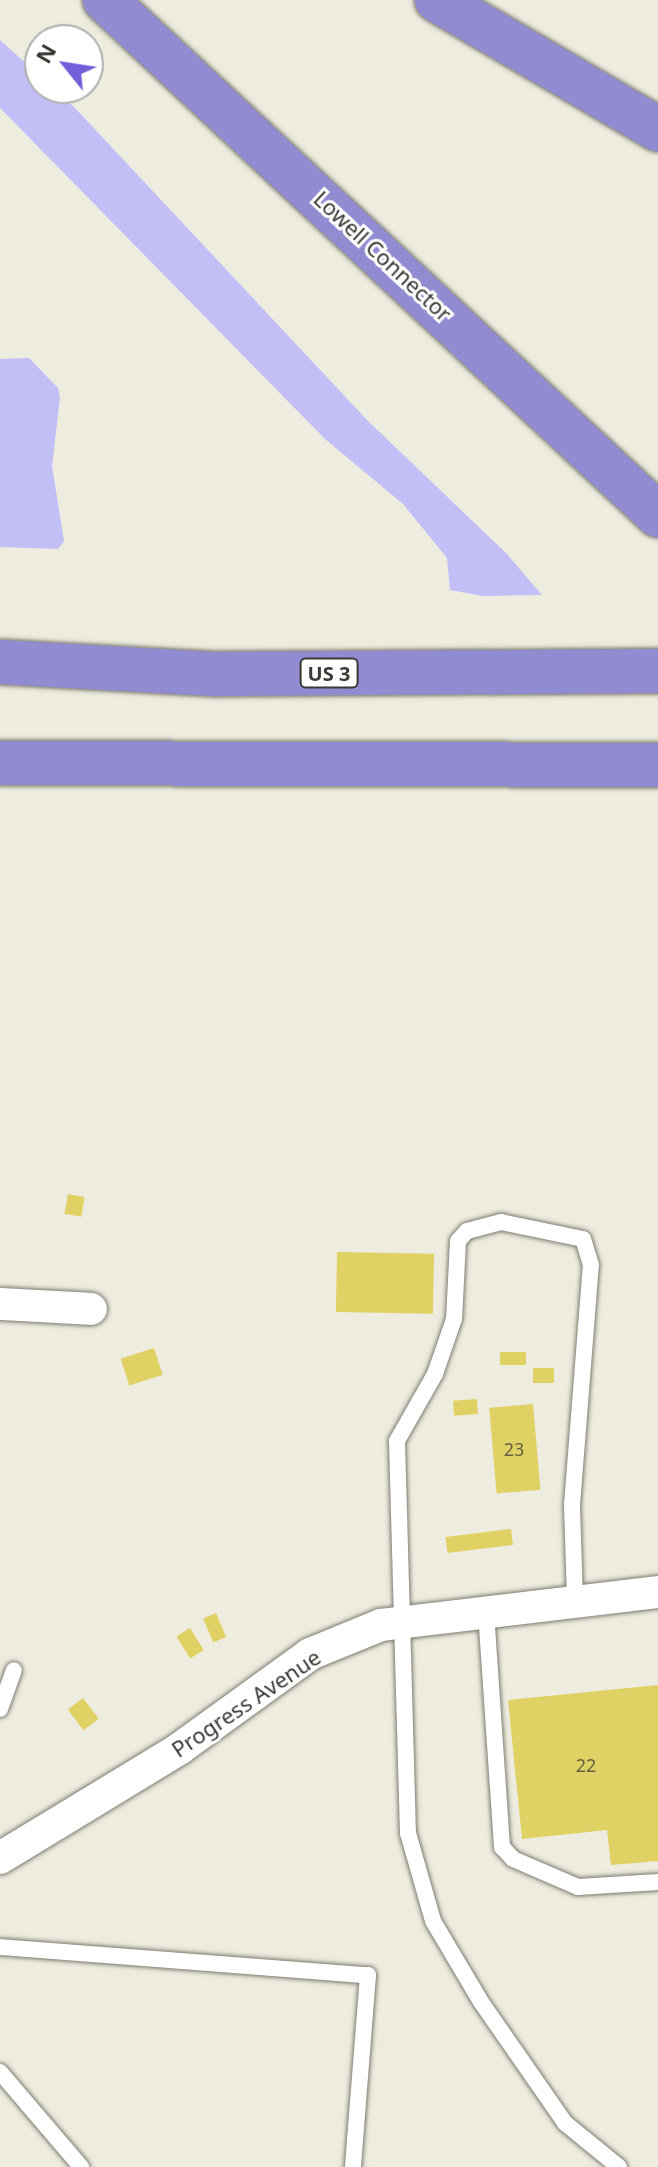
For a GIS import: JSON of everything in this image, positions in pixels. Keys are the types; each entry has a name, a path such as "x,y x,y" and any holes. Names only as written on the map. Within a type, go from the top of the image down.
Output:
{"highway":[{"name":"Lowell Connector","path":"105,0 658,515"},
{"path":"437,0 658,129"},
{"name":"US 3","path":"0,662 218,674 658,671"},
{"path":"0,763 658,765"}],"street":[{"path":"0,1304 91,1309"},
{"name":"Progress Avenue","path":"0,1858 179,1749 310,1654 381,1625 658,1592"}],"lane":[{"path":"575,1601 572,1505 591,1265 583,1239 501,1222 467,1231 458,1241 454,1319 435,1374 397,1441 405,1622 408,1833 433,1921 565,2123 619,2167"},
{"path":"486,1612 502,1847 535,1871 578,1887 658,1882"},
{"path":"0,1709 14,1670"},
{"path":"0,1947 368,1975 353,2167"},
{"path":"0,2072 81,2167"}],"water":[{"path":"0,40 24,62 24,104 71,104 76,109 367,420 507,554 542,595 483,596 450,590 447,558 403,504 325,439 0,108"},
{"path":"29,358 58,388 60,398 52,466 64,541 58,549 0,547 0,359"}],"building":[{"path":"68,1194 85,1197 81,1217 65,1214"},
{"path":"337,1252 434,1254 433,1314 336,1312"},
{"path":"154,1348 163,1375 129,1385 121,1359"},
{"path":"500,1352 526,1352 526,1365 500,1365"},
{"path":"533,1368 554,1368 554,1383 533,1383"},
{"path":"477,1399 478,1414 454,1416 453,1401"},
{"path":"533,1404 540,1490 497,1494 489,1408"},
{"path":"511,1529 513,1545 447,1553 445,1537"},
{"path":"216,1613 226,1637 213,1642 203,1618"},
{"path":"190,1628 204,1650 190,1659 176,1636"},
{"path":"658,1685 658,1861 611,1865 607,1830 522,1839 508,1700"},
{"path":"83,1698 99,1719 83,1730 68,1709"}]}
